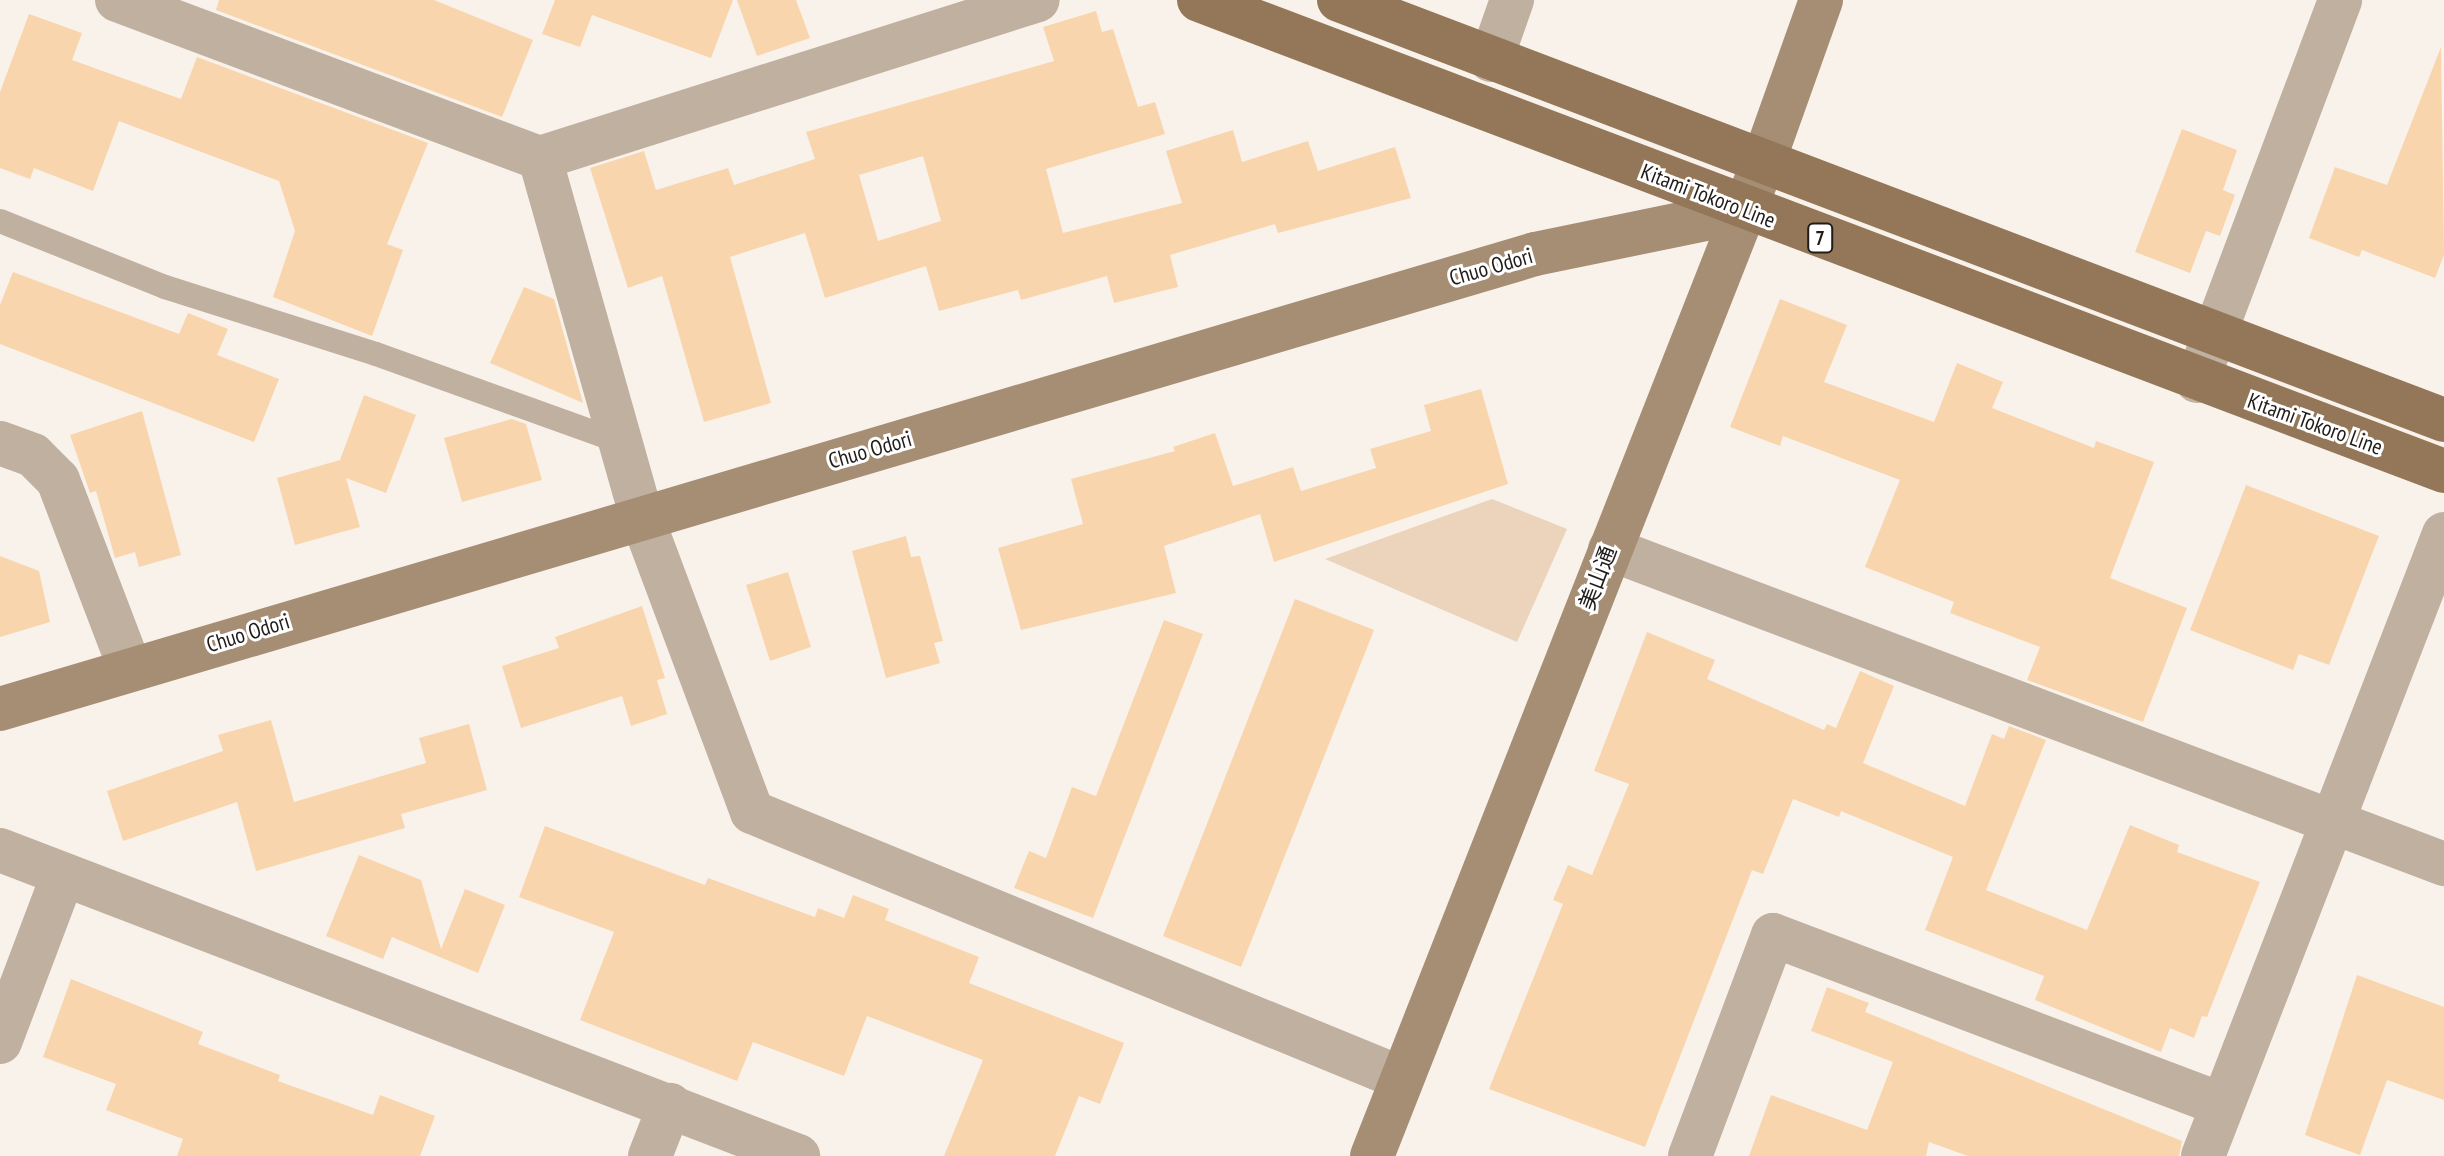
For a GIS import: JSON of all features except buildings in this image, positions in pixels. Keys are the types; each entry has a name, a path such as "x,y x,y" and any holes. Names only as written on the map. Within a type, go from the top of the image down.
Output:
{"main road":[{"name":"Kitami Tokoro Line","path":"1199,0 1270,13 1744,211 2444,471"},
{"name":"7","path":"1339,0 2444,420"}],"street":[{"path":"117,0 540,158 1038,0"},
{"path":"1491,60 1512,0"},
{"name":"美山通","path":"1372,1156 1763,163 1821,0"},
{"path":"2197,381 2340,0"},
{"path":"540,158 641,515 752,812 1401,1078"},
{"name":"Chuo Odori","path":"0,709 641,515 1535,254 1744,211"},
{"path":"0,443 33,455 58,480 130,669"},
{"path":"2203,1156 2444,534"},
{"path":"1610,549 2444,864"},
{"path":"0,850 798,1156"},
{"path":"0,1042 63,875"},
{"path":"1690,1156 1773,935 2222,1105"},
{"path":"650,1156 670,1105"}],"lane":[{"path":"0,221 165,287 376,354 621,442"}],"shaded area":[{"path":"1492,499 1567,529 1517,642 1325,559"}]}
